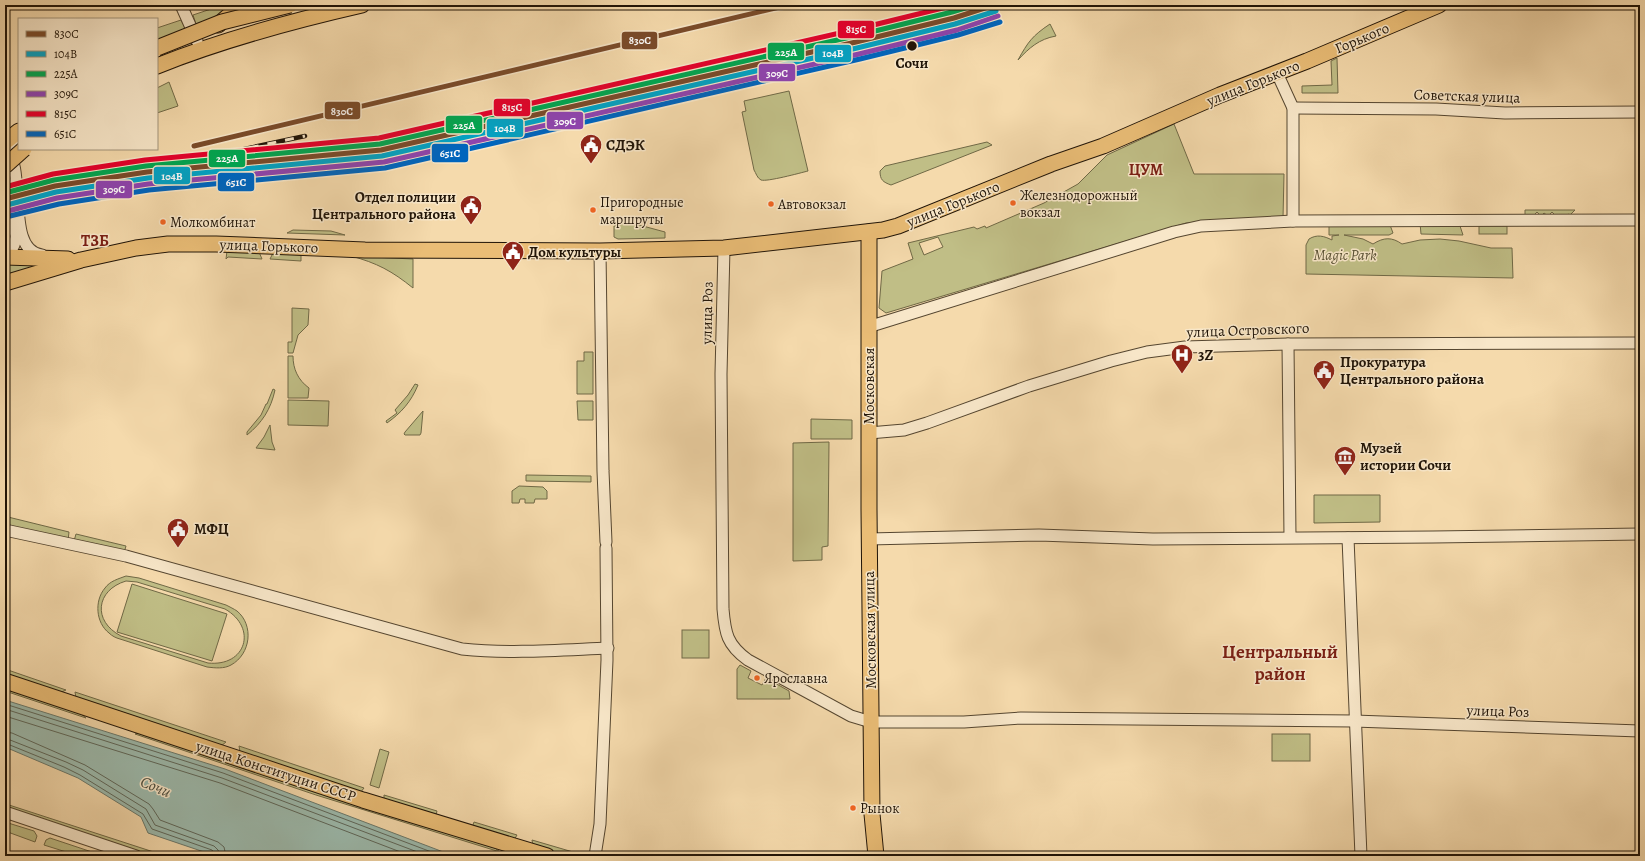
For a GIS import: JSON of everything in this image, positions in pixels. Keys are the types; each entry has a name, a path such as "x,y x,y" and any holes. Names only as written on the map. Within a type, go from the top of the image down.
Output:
{"main road":[{"path":"202,38 242,5"},
{"path":"158,48 222,22 290,5"},
{"path":"158,58 202,38 283,15 325,5"},
{"path":"158,66 186,54 284,23 362,5"},
{"name":"Горького","path":"1307,61 1436,6"},
{"name":"улица Горького","path":"5,283 81,260 130,249 168,244 216,244 365,250 600,251 724,248 869,232 898,226 1051,164 1103,146 1220,95 1307,61"},
{"path":"5,143 18,132"},
{"path":"5,143 18,139"},
{"name":"Московская","path":"869,232 869,539"},
{"name":"улица Горького","path":"5,257 81,260"},
{"name":"Московская улица","path":"869,539 872,814"},
{"name":"улица Конституции СССР","path":"5,682 363,800 547,856"},
{"path":"866,856 867,835 872,814"},
{"path":"872,814 876,856"}],"street":[{"path":"181,5 202,38"},
{"path":"1277,73 1294,108 1293,221"},
{"name":"Советская улица","path":"1294,108 1436,109 1521,113 1640,112"},
{"path":"18,141 14,157 18,209 22,233 28,248 32,253 38,255 81,260"},
{"path":"5,147 14,157"},
{"path":"5,180 16,236 15,245 12,249 5,253"},
{"path":"868,327 1174,232 1201,226 1293,221 1640,220"},
{"name":"улица Роз","path":"724,248 721,378 723,609 725,629 731,644 740,654 851,716 872,722 964,722 1021,718 1354,721 1640,731"},
{"path":"596,856 600,824 608,648 606,545 602,471 600,251"},
{"name":"улица Островского","path":"869,433 904,430 1029,386 1111,361 1147,352 1185,347 1288,344 1640,343"},
{"path":"1288,344 1290,537"},
{"path":"5,530 126,556 462,649 477,651 534,651 608,648"},
{"path":"869,539 1046,535 1153,539 1640,534"},
{"path":"1348,538 1354,721 1361,856"},
{"path":"5,812 136,856"}],"green space":[{"path":"223,5 236,5 223,16 197,27 193,15"},
{"path":"181,20 187,31 158,44 158,28"},
{"path":"1050,24 1056,36 1044,39 1018,60 1031,40"},
{"path":"1337,58 1338,93 1302,93 1302,86 1332,85 1331,61"},
{"path":"169,82 178,106 158,113 158,88"},
{"path":"789,91 808,171 776,179 761,180 754,170 742,112 746,111 744,101"},
{"path":"1174,124 1194,174 1284,174 1283,218 1186,223 886,313 879,308 882,271 913,259 908,243 974,227 977,229 985,226 986,228 1044,203 1078,184 1107,155","holes":["938,237 943,247 924,255 919,243"]},
{"path":"987,142 992,145 891,185 881,179 880,171 885,166"},
{"path":"1525,210 1575,210 1570,215 1568,214 1558,218 1552,212 1548,216 1544,213 1541,216 1537,212 1533,216 1525,216"},
{"path":"628,222 665,232 665,238 618,239 614,237 614,226"},
{"path":"1420,223 1460,226 1463,235 1421,234"},
{"name":"Magic Park","path":"1329,225 1390,225 1393,233 1389,235 1344,235 1363,239 1373,244 1384,239 1395,240 1402,244 1420,240 1440,239 1459,241 1491,248 1512,248 1513,278 1306,274 1306,245 1309,239 1315,236 1320,236 1332,240 1332,236 1339,235 1329,235"},
{"path":"1479,226 1507,226 1507,234 1479,234"},
{"path":"293,230 331,231 345,235 287,233"},
{"path":"227,251 259,252 262,259 228,257 226,259"},
{"path":"273,253 301,255 301,261 270,259"},
{"path":"351,256 413,259 413,288 384,268"},
{"path":"5,262 47,265 5,278"},
{"path":"292,308 309,309 308,325 298,335 293,353 288,353 288,342 292,342"},
{"path":"584,352 593,352 593,394 577,394 577,361 584,361"},
{"path":"288,356 293,356 297,374 309,388 308,398 288,398"},
{"path":"415,384 418,385 409,402 387,423 386,421 397,413 395,410"},
{"path":"273,389 275,390 273,397 265,415 257,426 247,435 247,432 261,415"},
{"path":"288,400 329,401 328,426 288,425"},
{"path":"577,401 593,401 593,420 578,420"},
{"path":"423,411 420,435 405,435 405,432"},
{"path":"811,419 852,420 852,439 811,439"},
{"path":"270,425 272,442 275,450 256,448 264,437"},
{"path":"829,442 828,546 822,547 822,560 793,561 793,443"},
{"path":"526,475 591,476 591,482 526,481"},
{"path":"519,486 543,487 547,491 547,499 535,499 534,503 525,503 525,499 520,499 519,503 512,503 512,491"},
{"path":"1314,495 1380,495 1380,522 1314,523"},
{"path":"8,517 69,532 68,541 6,525"},
{"path":"76,534 126,546 124,553 74,541"},
{"path":"126,576 139,578 226,605 237,611 246,624 248,631 248,639 243,654 231,665 219,668 207,667 119,639 110,634 101,624 99,618 99,599 101,593 109,584 114,580","holes":["126,581 137,582 225,609 235,617 242,626 244,635 243,645 239,653 231,659 221,663 208,663 121,636 112,630 105,622 102,614 101,606 104,598 108,591 116,585"]},
{"path":"132,584 227,614 212,661 117,632"},
{"path":"682,630 709,630 709,658 682,658"},
{"path":"740,665 751,671 748,678 762,685 766,678 789,691 790,699 737,699 737,669"},
{"path":"5,669 66,690 59,693 5,677"},
{"path":"5,688 80,713 86,718 5,691"},
{"path":"75,692 226,742 221,746 76,698"},
{"path":"138,733 316,792 491,845 500,852 316,795 135,734"},
{"path":"1272,734 1310,734 1310,761 1272,761"},
{"path":"239,746 364,788 360,793 240,752"},
{"path":"380,749 389,752 379,788 370,785"},
{"path":"384,795 437,811 435,819 384,800"},
{"path":"6,804 166,856 154,856 5,807"},
{"path":"5,822 34,831 37,836 35,842 5,831"},
{"path":"474,822 517,835 514,840 471,830"},
{"path":"50,838 104,856 79,856 44,845 46,840"},
{"path":"532,840 573,852 572,855 557,856 546,854 533,846"}],"water":[{"path":"5,700 225,769 446,853 449,856 216,856 148,833 141,817 78,778 5,747"}],"railway":[{"path":"197,159 305,136"}],"transit line":[{"name":"830С","path":"194,146 788,5"},
{"name":"815С","path":"5,187 53,174 145,160 379,138 853,30 955,5"},
{"name":"225А","path":"5,193 54,180 146,166 380,144 855,36 975,5"},
{"name":"830С","path":"5,199 55,186 147,172 381,150 856,42 954,18 994,5"},
{"name":"104В","path":"7,205 56,192 148,178 382,156 857,48 955,24 996,11"},
{"name":"309С","path":"8,211 57,198 148,184 384,162 859,54 957,30 998,16"},
{"name":"651С","path":"10,216 59,204 149,190 385,168 860,59 958,35 1000,22"}],"place":[{"name":"Сочи","path":"912,46"},
{"name":"СДЭК","path":"591,164"},
{"name":"Железнодорожный вокзал","path":"1013,203"},
{"name":"Автовокзал","path":"771,204"},
{"name":"Пригородные маршруты","path":"593,210"},
{"name":"Молкомбинат","path":"163,222"},
{"name":"Отдел полиции Центрального района","path":"471,226"},
{"name":"Дом культуры","path":"513,272"},
{"name":"3Z","path":"1182,374"},
{"name":"Прокуратура Центрального района","path":"1324,390"},
{"name":"Музей истории Сочи","path":"1345,476"},
{"name":"МФЦ","path":"178,548"},
{"name":"Ярославна","path":"757,678"},
{"name":"Рынок","path":"853,808"}],"district":[{"name":"ЦУМ","path":"1146,169"},
{"name":"ТЗБ","path":"95,240"},
{"name":"Центральный район","path":"1280,662"}]}
